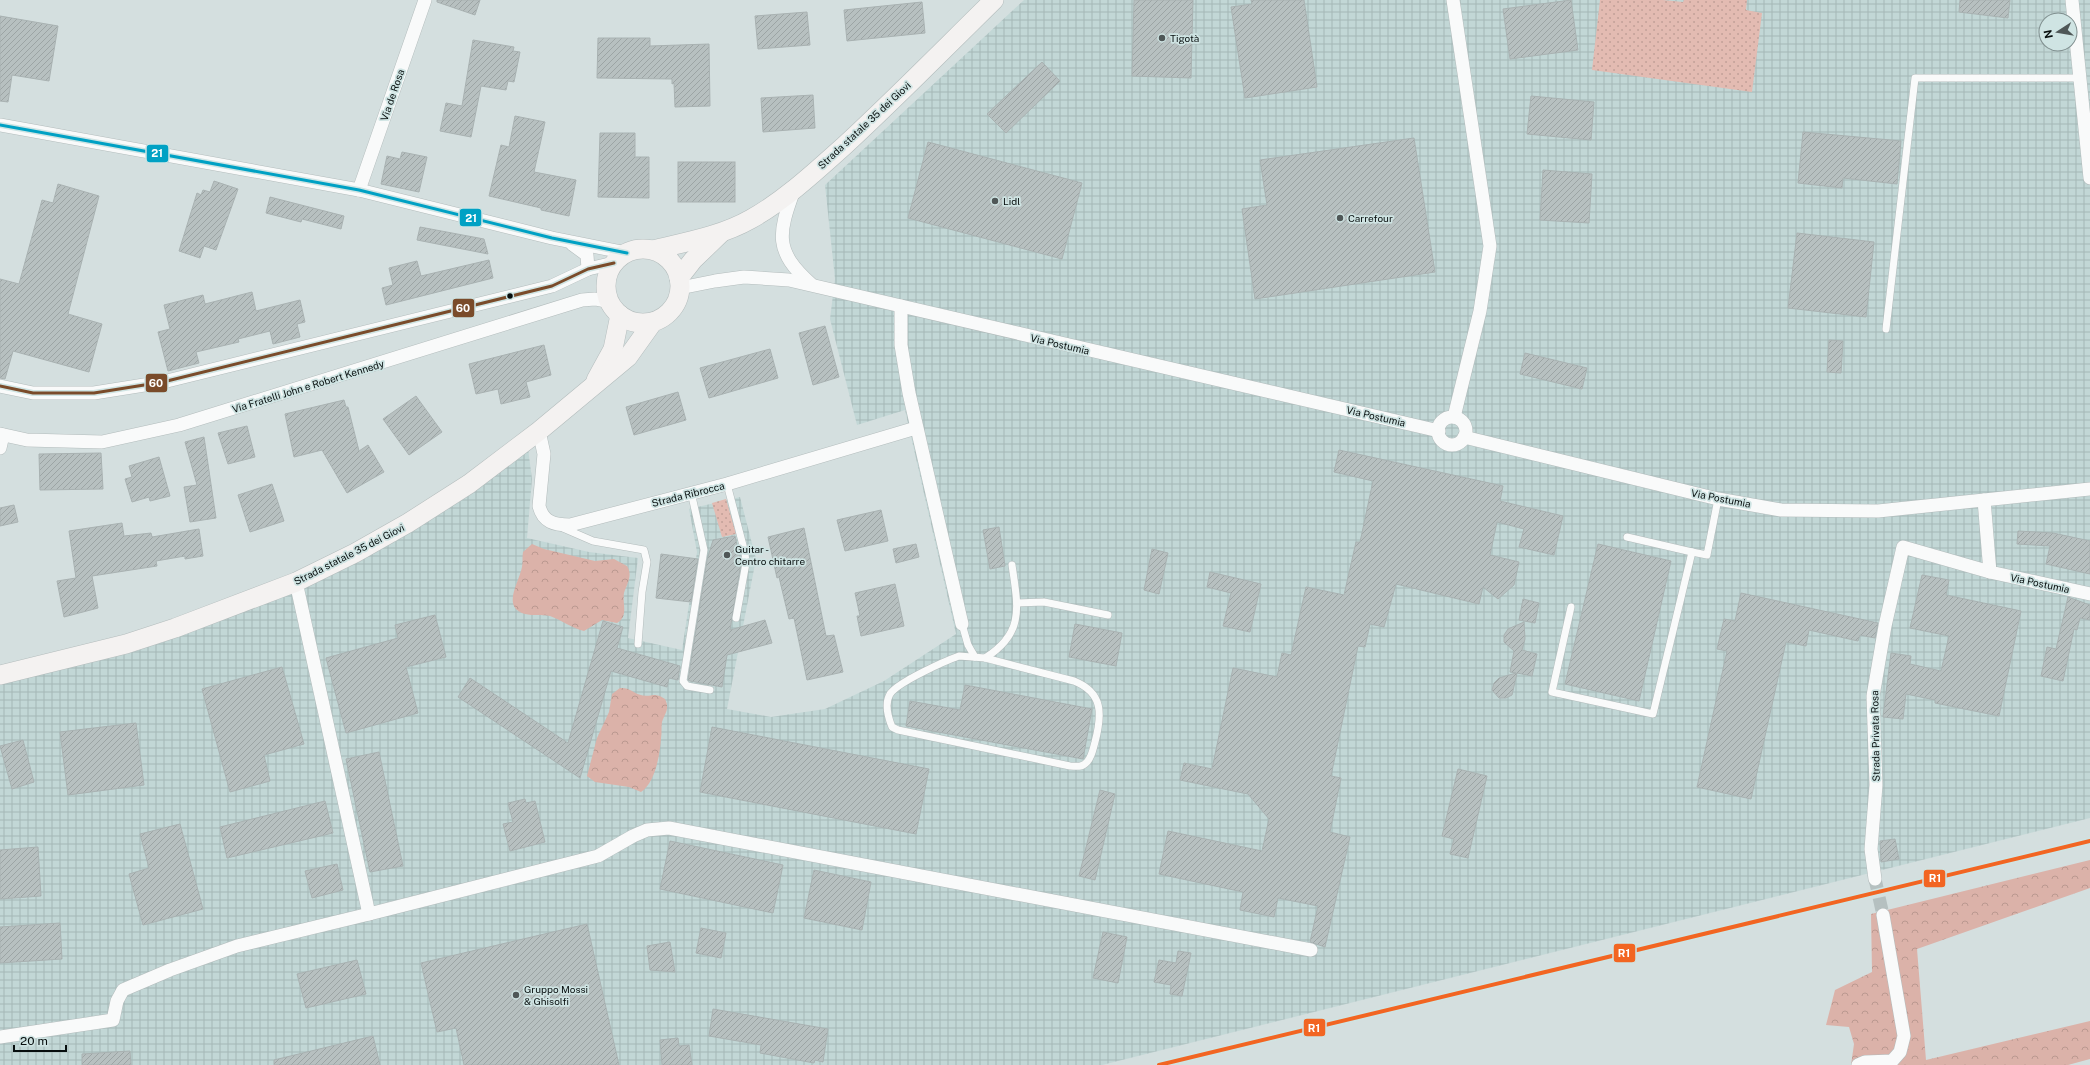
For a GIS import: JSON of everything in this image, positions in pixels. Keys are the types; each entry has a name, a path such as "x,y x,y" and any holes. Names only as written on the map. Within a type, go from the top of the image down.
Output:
{"main road":[{"name":"Strada statale 35 dei Giovi","path":"653,250 721,233 750,220 795,189 869,123 994,0"},
{"name":"Strada statale 35 dei Giovi","path":"680,283 693,260 721,233"},
{"path":"644,249 653,250 665,256 674,265 680,283 678,300 672,310 663,317 653,322 641,323 630,320 615,308 607,282 609,272 621,258 644,249"},
{"name":"Strada statale 35 dei Giovi","path":"593,385 613,349 615,308"},
{"name":"Strada statale 35 dei Giovi","path":"0,675 126,644 235,606 296,582 355,553 408,523 468,484 539,431 593,385 608,376 628,357 653,322"}],"street":[{"name":"Via de Rosa","path":"359,190 425,0"},
{"path":"1453,0 1490,246 1480,311 1454,417"},
{"path":"2072,0 2090,178"},
{"path":"0,125 42,131 359,190 567,241 621,258"},
{"path":"795,189 785,215 782,237 786,255 793,268 811,284"},
{"path":"567,241 587,255 588,269"},
{"path":"0,386 33,393 94,394 163,382 552,286 588,269 621,258"},
{"name":"Via Postumia","path":"680,283 744,278 788,280 811,284 1439,432"},
{"name":"Via Fratelli John e Robert Kennedy","path":"2,435 27,440 102,442 163,429 582,300 595,299 615,308"},
{"path":"901,306 901,345 916,428 962,624"},
{"path":"1454,417 1459,418 1465,425 1464,437 1458,443 1449,444 1442,440 1439,432 1443,420 1454,417"},
{"name":"Strada Ribrocca","path":"558,525 570,525 691,492 727,484 916,428"},
{"path":"539,431 544,454 539,506 541,513 548,521 558,525"},
{"path":"0,448 2,435"},
{"name":"Via Postumia","path":"1464,437 1718,499 1781,510 1878,510 2090,490"},
{"path":"1984,500 1990,572"},
{"name":"Via Postumia","path":"1903,547 1990,572 2090,594"},
{"name":"Strada Privata Rosa","path":"1875,879 1872,849 1876,785 1873,696 1885,626 1903,547"},
{"path":"296,582 369,914"},
{"path":"0,1037 113,1020 117,1001 123,990 170,970 237,946 598,856 633,836 647,830 670,828 1310,950"},
{"path":"1858,1065 1865,1062 1892,1061 1900,1052 1903,1043 1902,1024 1883,915"}],"lane":[{"path":"1886,330 1915,78 2080,78"},
{"path":"727,484 746,553 746,563 736,618"},
{"path":"691,492 704,550 683,681 686,686 710,690"},
{"path":"1627,537 1707,555 1718,499"},
{"path":"558,525 593,541 644,550 647,562 642,592 638,644"},
{"path":"1571,607 1552,692 1653,714 1692,552"},
{"path":"985,658 1000,649 1015,625 1017,603 1012,565"},
{"path":"1017,603 1044,602 1108,615"},
{"path":"962,624 968,645 975,657"},
{"path":"959,656 975,657 985,658 1086,685 1093,693 1100,710 1096,736 1090,758 1087,763 1079,766 1070,766 898,730 892,727 887,701 891,692 932,667 959,656"}],"shaded area":[{"path":"1024,0 2090,0 2090,818 1102,1065 0,1065 0,675 296,582 527,441 532,479 527,538 589,552 638,558 628,638 682,650 697,552 689,509 740,497 756,559 727,709 771,717 825,709 884,681 956,634 905,410 857,425 830,319 835,279 825,185"},
{"path":"1600,0 1663,0 1683,2 1684,0 1747,0 1746,10 1762,13 1752,92 1592,70"},
{"path":"726,499 736,534 722,537 712,503"}],"green space":[{"path":"532,544 544,549 595,561 614,559 627,566 629,569 629,576 624,593 624,613 621,620 617,623 602,620 584,631 550,616 528,615 518,611 514,606 513,594 522,567 523,552"},
{"path":"620,688 626,688 645,696 658,695 665,699 667,706 662,722 656,768 650,782 641,792 629,787 595,782 587,776 597,738 609,712 612,694"},
{"path":"2090,860 2090,888 1917,949 1926,1060 2090,1021 2090,1059 2068,1065 1851,1065 1854,1044 1849,1027 1826,1025 1835,990 1872,972 1871,914"}],"building":[{"path":"437,0 480,0 475,15 437,2"},
{"name":"Tigotà","path":"1134,0 1193,0 1191,78 1132,76"},
{"path":"1251,0 1304,0 1317,87 1245,98 1231,7 1252,4"},
{"path":"1571,0 1578,50 1510,59 1503,9"},
{"path":"1960,0 2010,0 2008,18 1959,12"},
{"path":"922,2 925,33 847,41 844,10"},
{"path":"807,12 810,45 758,49 755,16"},
{"path":"0,16 58,26 49,81 12,75 8,102 0,101"},
{"path":"598,38 650,38 650,46 709,44 710,106 675,107 674,83 672,84 672,79 597,78"},
{"path":"473,40 514,47 513,51 520,52 514,82 508,81 506,90 481,86 471,137 440,131 446,103 462,106"},
{"path":"1042,62 1060,81 1006,133 987,114"},
{"path":"813,95 815,128 763,132 761,98"},
{"path":"1531,96 1594,102 1591,140 1527,134"},
{"path":"515,116 545,122 534,172 576,180 569,216 489,196 501,145 509,147"},
{"path":"1803,132 1901,141 1897,184 1843,178 1842,188 1798,183"},
{"path":"600,133 635,133 635,157 649,157 649,198 598,197"},
{"path":"1414,138 1435,272 1255,299 1242,209 1267,205 1260,160"},
{"name":"Lidl","path":"928,142 1082,183 1062,259 908,218"},
{"path":"402,152 427,157 419,192 381,184 387,156 400,159"},
{"path":"678,162 735,162 735,202 678,202"},
{"path":"1543,170 1592,174 1589,223 1540,220"},
{"path":"214,181 238,189 216,250 204,246 200,258 179,251 197,193 201,195 203,190 210,192"},
{"path":"58,184 99,196 68,314 102,324 89,372 13,351 5,379 0,378 0,279 19,284 42,200 53,203"},
{"path":"270,197 344,216 341,229 302,219 301,222 266,213"},
{"path":"420,227 484,239 488,254 417,240"},
{"path":"1797,233 1874,242 1866,317 1788,308"},
{"path":"489,260 493,278 386,305 382,288 393,285 389,268 417,261 421,276"},
{"path":"252,292 256,311 300,300 305,322 297,324 300,337 273,344 270,331 238,339 239,342 196,352 199,363 168,371 158,332 170,329 164,305 203,295 205,304"},
{"path":"825,326 839,377 813,385 799,333"},
{"path":"1829,340 1843,341 1841,373 1827,372"},
{"path":"544,345 551,375 526,382 530,397 501,404 498,389 476,394 469,364"},
{"path":"770,349 778,378 709,398 700,368"},
{"path":"1525,353 1587,368 1582,389 1520,374"},
{"path":"678,392 686,420 634,435 626,407"},
{"path":"416,396 442,432 409,455 383,419"},
{"path":"344,400 346,407 348,407 359,451 368,445 384,472 347,493 322,450 294,457 285,414"},
{"path":"247,426 255,457 228,464 218,433"},
{"path":"204,437 216,518 190,522 184,487 197,485 185,442"},
{"path":"1339,450 1503,486 1500,501 1563,516 1554,555 1519,547 1524,529 1497,522 1490,555 1519,562 1514,585 1498,599 1483,587 1479,604 1396,584 1384,627 1370,624 1365,647 1358,646 1331,776 1341,778 1330,832 1350,837 1325,947 1310,942 1318,906 1278,898 1274,917 1240,910 1243,892 1159,874 1168,831 1262,851 1269,819 1248,794 1180,780 1184,763 1212,769 1233,668 1277,677 1282,653 1291,655 1306,587 1344,595 1356,542 1360,542 1373,481 1334,472"},
{"path":"101,453 103,489 40,490 39,454"},
{"path":"159,457 170,496 150,501 149,497 132,502 125,479 132,477 129,466"},
{"path":"272,484 284,521 250,532 238,495"},
{"path":"14,505 18,522 0,526 0,508"},
{"path":"881,510 888,541 845,551 837,520"},
{"path":"122,523 124,536 151,533 152,537 199,529 203,556 185,559 185,556 156,561 157,566 92,576 98,608 64,617 57,581 76,578 69,531"},
{"path":"999,527 1005,566 990,569 983,530"},
{"path":"804,528 826,636 834,635 843,672 807,680 794,618 789,619 779,577 777,578 768,537"},
{"path":"2018,531 2053,533 2090,541 2090,574 2046,564 2050,546 2017,544"},
{"path":"735,536 741,563 730,630 765,620 772,643 727,655 722,687 690,681 688,680 707,560 713,540"},
{"path":"916,544 919,557 896,563 893,549"},
{"path":"1598,544 1671,561 1639,701 1565,684"},
{"path":"1152,549 1168,553 1159,594 1144,590"},
{"path":"661,554 698,559 691,602 656,598"},
{"path":"1210,572 1261,584 1250,632 1223,626 1231,593 1207,587"},
{"path":"1922,575 1949,580 1946,595 2021,611 1999,716 1935,703 1935,700 1906,694 1903,719 1883,717 1891,653 1911,656 1910,664 1941,671 1949,636 1910,628"},
{"path":"895,584 904,626 861,636 857,616 860,616 855,593"},
{"path":"1741,593 1878,623 1875,638 1860,635 1858,641 1809,630 1806,646 1786,642 1751,799 1697,787 1727,651 1717,649 1724,619 1735,621"},
{"path":"2068,597 2090,605 2090,620 2080,618 2077,630 2074,629 2063,681 2041,676 2047,647 2056,649"},
{"path":"1523,599 1539,603 1535,623 1519,620"},
{"path":"435,615 446,657 406,667 418,713 346,733 326,658 398,638 395,625"},
{"path":"603,621 623,627 617,648 680,666 678,680 669,678 667,687 611,671 580,778 458,697 470,678 568,743"},
{"path":"1524,622 1525,639 1522,650 1537,654 1532,676 1517,673 1512,695 1506,698 1499,698 1492,690 1494,683 1499,678 1516,673 1510,672 1514,651 1504,642 1504,635 1508,629"},
{"path":"1075,624 1122,633 1116,666 1069,657"},
{"path":"282,667 304,744 264,755 270,781 230,792 202,689"},
{"path":"965,685 1092,709 1083,759 906,726 910,701 960,710"},
{"path":"136,723 144,785 68,795 60,732"},
{"path":"712,727 929,769 916,834 700,792"},
{"path":"23,740 34,782 12,789 0,746"},
{"path":"379,752 403,866 370,872 346,759"},
{"path":"1458,769 1487,776 1468,858 1450,854 1454,839 1442,836"},
{"path":"1100,790 1115,794 1095,880 1079,876"},
{"path":"525,799 526,803 535,801 545,842 510,851 503,824 513,822 508,803"},
{"path":"325,801 333,833 227,858 220,827"},
{"path":"180,824 203,909 143,925 129,874 149,868 140,834"},
{"path":"1895,839 1899,859 1881,862 1880,841"},
{"path":"670,841 783,865 773,913 660,889"},
{"path":"38,847 41,896 0,899 0,850"},
{"path":"337,864 343,890 312,898 305,871"},
{"path":"814,870 871,882 862,930 804,918"},
{"path":"60,923 62,959 0,963 0,927"},
{"name":"Gruppo Mossi & Ghisolfi","path":"587,924 619,1065 464,1065 456,1028 437,1032 421,963"},
{"path":"701,928 726,933 721,958 696,953"},
{"path":"1103,932 1127,937 1118,983 1093,978"},
{"path":"670,942 675,972 650,970 647,946"},
{"path":"1178,951 1191,953 1182,996 1170,994 1171,985 1154,982 1159,960 1176,963"},
{"path":"357,960 366,994 306,1008 297,974"},
{"path":"713,1009 828,1029 823,1062 815,1060 814,1063 760,1053 761,1045 709,1036"},
{"path":"373,1036 380,1065 274,1065 274,1060"},
{"path":"678,1038 679,1046 689,1045 692,1065 662,1065 660,1040"},
{"path":"130,1051 131,1065 82,1065 82,1054"}],"tunnel":[{"path":"1875,879 1883,915"}],"transit line":[{"name":"21","path":"0,125 359,190 552,238 627,253"},
{"name":"60","path":"0,386 33,393 94,393 163,382 552,286 588,269 614,263"},
{"name":"R1","path":"1159,1065 2090,841"}],"place":[{"name":"Tigotà","path":"1162,38"},
{"name":"Lidl","path":"995,201"},
{"name":"Carrefour","path":"1340,218"},
{"name":"Guitar - Centro chitarre","path":"727,555"},
{"name":"Gruppo Mossi & Ghisolfi","path":"516,995"}]}
